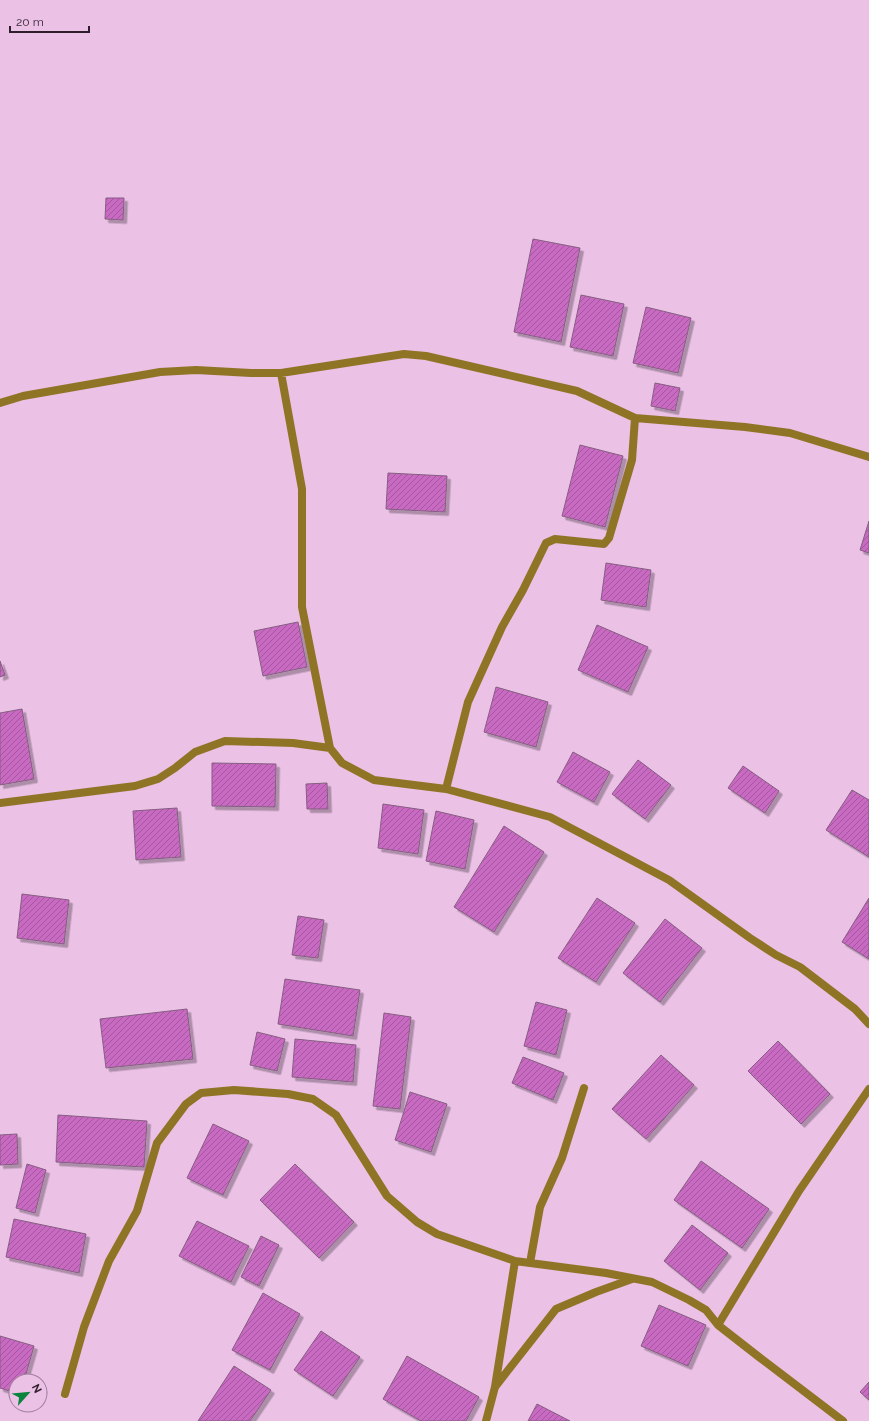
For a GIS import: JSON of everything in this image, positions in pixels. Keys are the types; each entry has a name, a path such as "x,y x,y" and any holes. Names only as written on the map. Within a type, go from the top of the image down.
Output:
{"street":[{"path":"0,403 23,396 160,372 196,370 281,373 404,354 426,356 577,391 635,418 745,427 790,433 869,457"},
{"path":"281,373 302,489 302,607 330,748 342,763 374,780 446,789 550,817 669,880 750,938 776,955 800,968 855,1009 869,1024"},
{"path":"446,789 468,702 502,627 524,590 546,543 555,539 604,544 609,538 632,460 635,418"},
{"path":"0,803 135,786 158,779 195,752 225,741 293,743 330,748"},
{"path":"530,1263 540,1207 562,1158 584,1088"},
{"path":"718,1325 799,1191 869,1089"},
{"path":"65,1394 84,1326 109,1261 137,1211 157,1143 186,1104 201,1093 234,1090 288,1094 313,1099 336,1115 387,1196 417,1222 437,1234 515,1261 606,1273 652,1282 689,1300 706,1310 718,1325 843,1421"},
{"path":"486,1421 495,1387 515,1261"},
{"path":"495,1387 556,1309 596,1292 633,1279"}],"building":[{"path":"106,198 124,198 123,220 105,219"},
{"path":"533,239 580,248 561,342 514,332"},
{"path":"581,295 624,304 613,356 570,347"},
{"path":"646,307 691,318 678,373 633,363"},
{"path":"655,383 680,388 675,411 651,406"},
{"path":"580,445 623,456 605,527 562,516"},
{"path":"388,473 447,476 445,512 386,509"},
{"path":"869,521 869,553 860,550"},
{"path":"606,563 651,570 646,607 601,600"},
{"path":"298,622 307,667 263,676 254,631"},
{"path":"597,625 648,647 628,692 578,670"},
{"path":"0,661 5,675 0,677"},
{"path":"496,687 548,702 536,747 484,732"},
{"path":"22,709 34,779 0,785 0,713"},
{"path":"573,752 610,772 594,802 557,782"},
{"path":"638,760 671,785 645,819 612,794"},
{"path":"212,763 276,764 275,807 212,806"},
{"path":"743,766 779,791 765,813 728,788"},
{"path":"327,783 328,809 307,809 306,784"},
{"path":"852,790 869,800 869,857 826,830"},
{"path":"383,804 424,810 418,854 378,848"},
{"path":"177,808 181,857 136,860 133,811"},
{"path":"436,811 474,820 465,869 426,861"},
{"path":"504,826 544,852 494,932 454,907"},
{"path":"22,894 69,900 64,944 17,938"},
{"path":"597,898 635,923 596,982 558,958"},
{"path":"869,898 869,959 842,942"},
{"path":"298,916 324,920 318,958 292,955"},
{"path":"665,919 702,948 660,1002 623,973"},
{"path":"285,979 360,990 353,1036 278,1024"},
{"path":"536,1002 567,1010 556,1055 524,1046"},
{"path":"187,1009 193,1059 106,1068 100,1019"},
{"path":"384,1013 411,1017 400,1109 373,1106"},
{"path":"257,1032 285,1039 277,1071 250,1065"},
{"path":"295,1039 356,1045 353,1082 292,1077"},
{"path":"778,1041 830,1094 801,1124 748,1071"},
{"path":"661,1055 694,1085 646,1139 612,1109"},
{"path":"523,1057 564,1073 553,1100 512,1083"},
{"path":"410,1092 447,1104 431,1152 395,1140"},
{"path":"58,1115 147,1121 144,1167 56,1162"},
{"path":"213,1124 249,1141 223,1195 187,1178"},
{"path":"17,1134 18,1164 0,1165 0,1135"},
{"path":"701,1161 769,1209 742,1248 674,1200"},
{"path":"27,1164 46,1170 35,1213 16,1208"},
{"path":"295,1164 354,1222 319,1258 260,1200"},
{"path":"14,1219 86,1234 79,1273 6,1257"},
{"path":"197,1221 249,1246 231,1282 179,1256"},
{"path":"692,1225 728,1253 700,1290 664,1261"},
{"path":"261,1236 279,1245 259,1286 241,1277"},
{"path":"263,1293 300,1314 270,1370 232,1350"},
{"path":"659,1305 706,1325 688,1366 641,1346"},
{"path":"321,1331 360,1357 333,1396 294,1370"},
{"path":"0,1336 34,1346 26,1373 8,1373 8,1390 0,1388"},
{"path":"407,1356 479,1397 466,1421 421,1421 383,1399"},
{"path":"234,1366 271,1390 250,1421 198,1421"},
{"path":"869,1382 869,1400 860,1392"},
{"path":"537,1404 570,1421 528,1421"}]}
